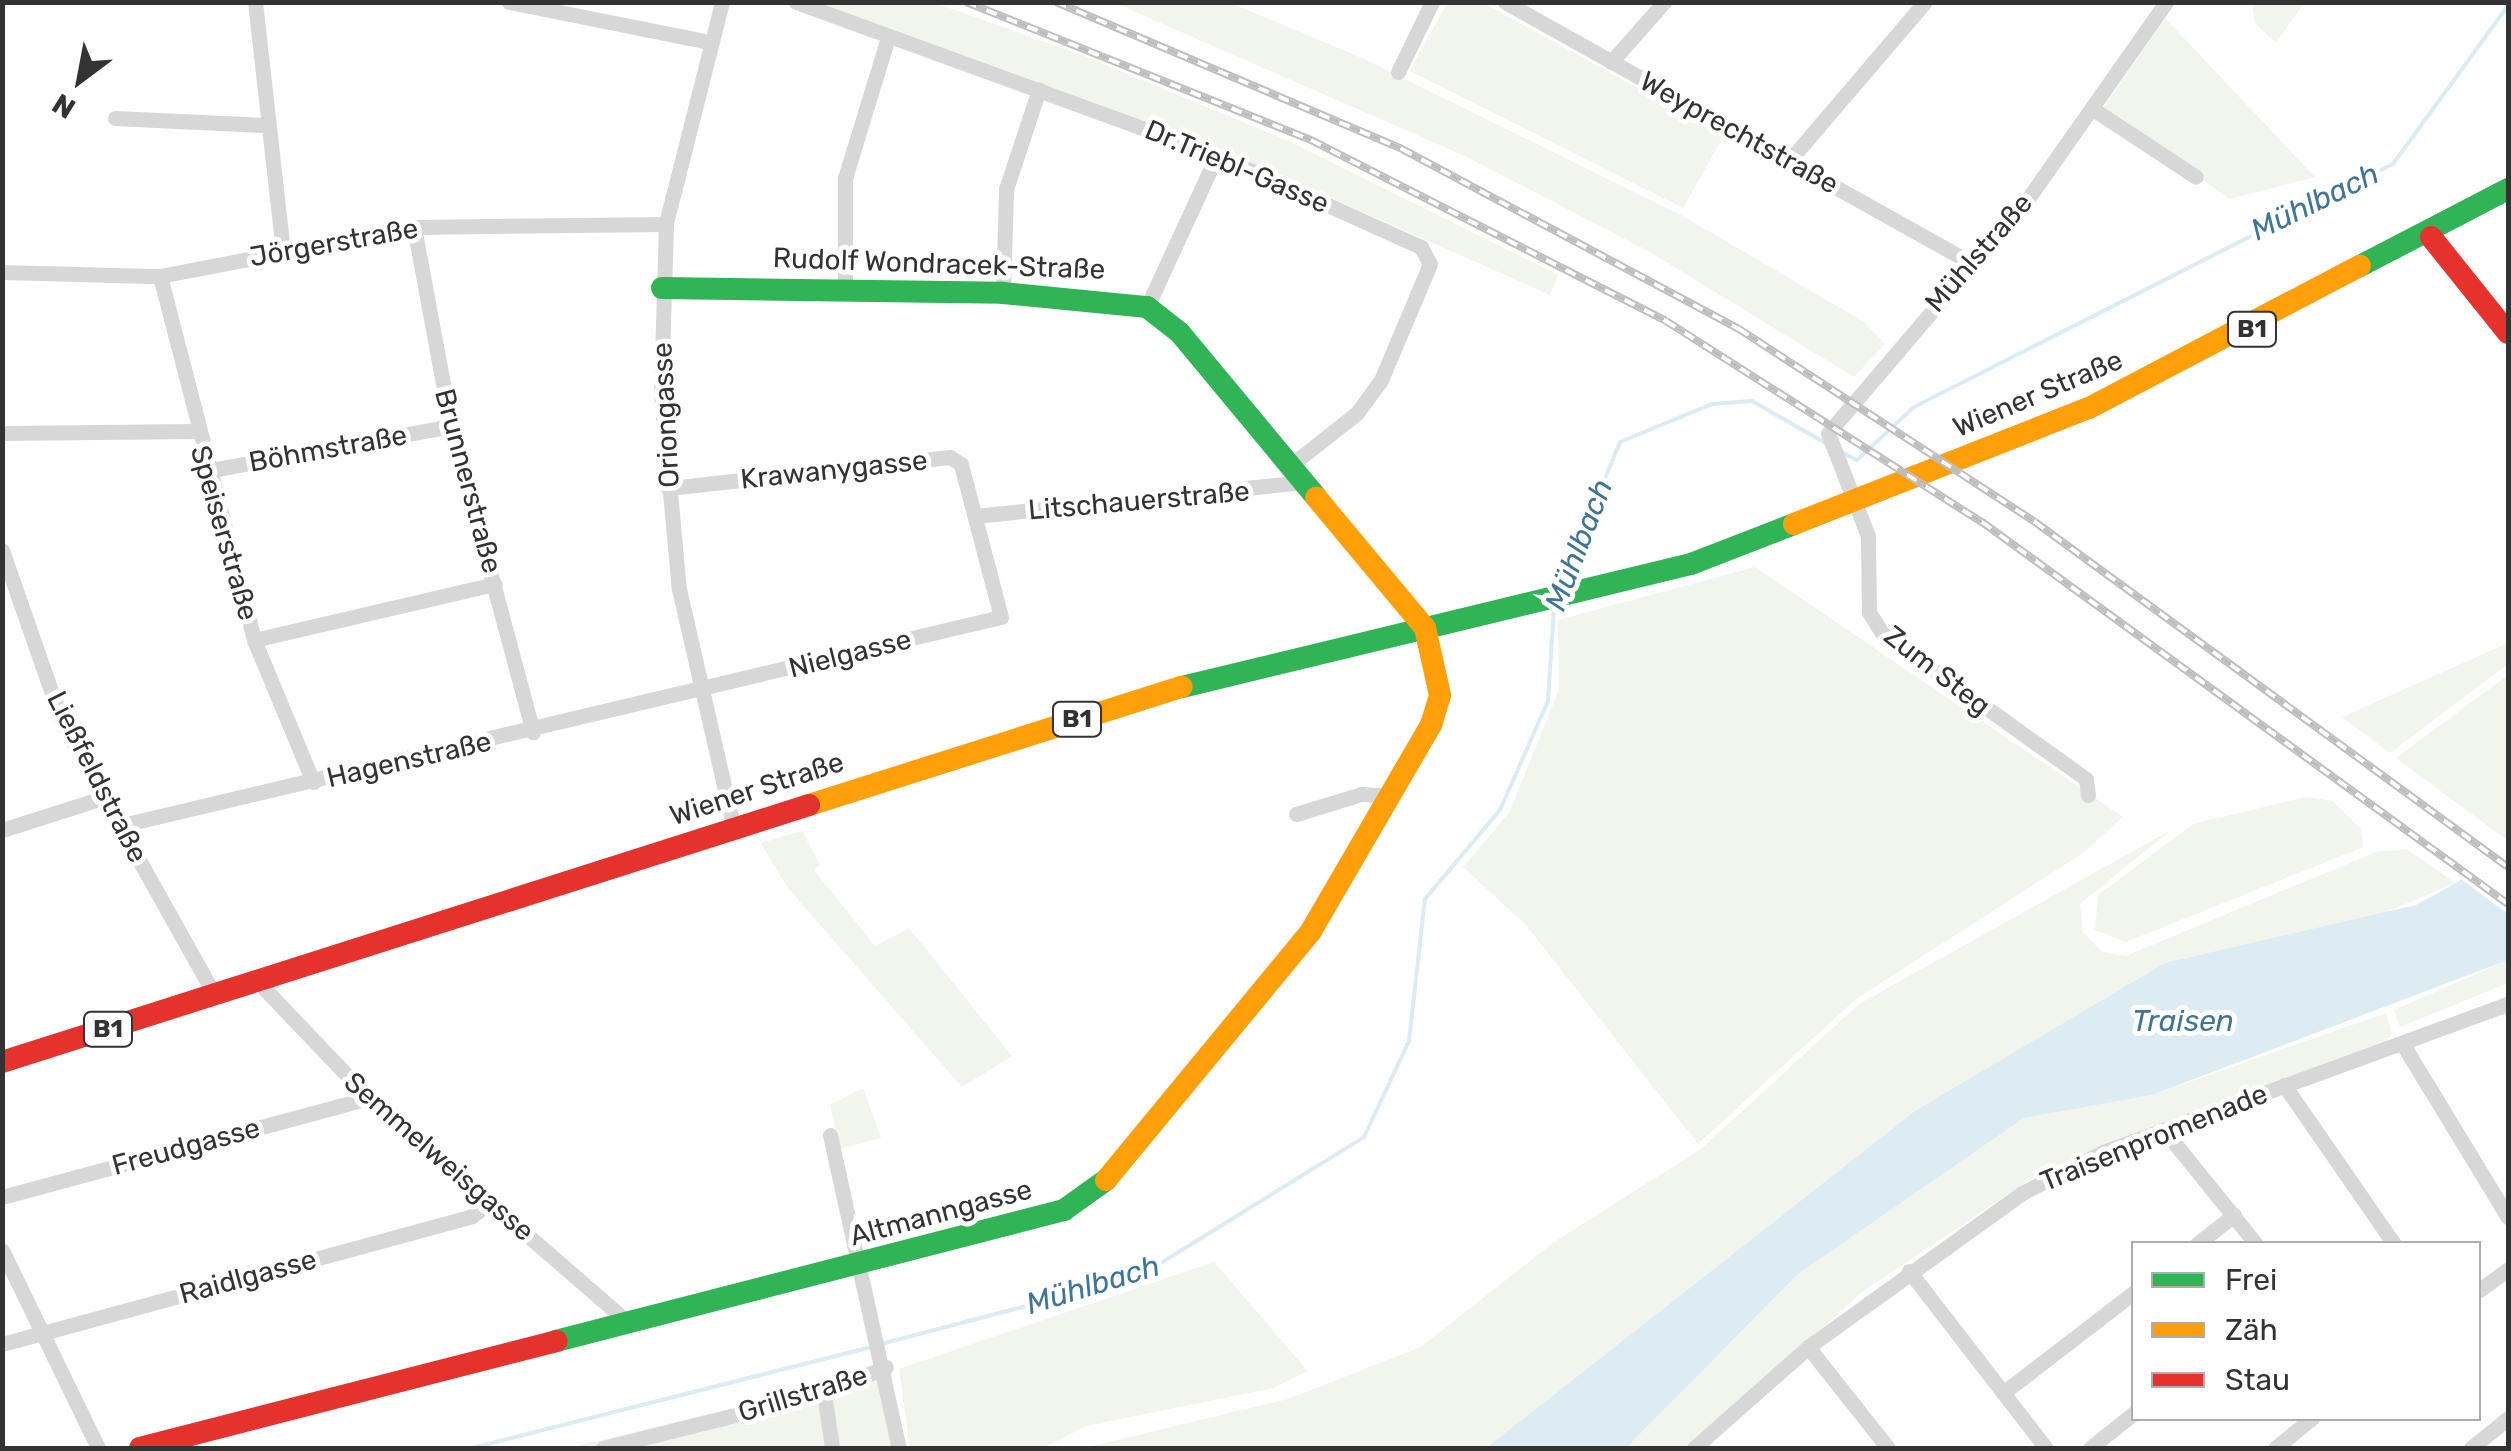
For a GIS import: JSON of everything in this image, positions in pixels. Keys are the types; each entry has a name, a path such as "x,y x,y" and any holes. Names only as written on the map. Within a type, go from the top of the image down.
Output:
{"street":[{"path":"255,2 262,125 282,251"},
{"path":"509,2 710,42"},
{"name":"Oriongasse","path":"722,2 666,224 662,288 668,488 700,692 734,828"},
{"name":"Dr.Triebl-Gasse","path":"796,2 1217,155 1421,246 1430,264 1368,399 1297,474"},
{"path":"1398,72 1432,2"},
{"name":"Weyprechtstraße","path":"1505,2 1973,264"},
{"path":"1611,62 1664,2"},
{"path":"1789,160 1925,2"},
{"name":"Mühlstraße","path":"1856,504 1835,459 1828,427 1973,264 2093,110 2166,2"},
{"path":"845,290 846,178 888,37"},
{"path":"1003,294 1006,189 1040,89"},
{"path":"2093,110 2196,177"},
{"path":"115,118 262,125"},
{"path":"1217,155 1147,307 1297,474 1425,628"},
{"name":"Wiener Straße","path":"2,1062 1217,675 1567,597 1856,504 2151,379 2431,238 2508,189"},
{"name":"Jörgerstraße","path":"2,272 160,276 414,227 666,224"},
{"name":"Brunnerstraße","path":"414,227 451,426 533,732"},
{"path":"2431,238 2508,333"},
{"name":"Speiserstraße","path":"160,276 206,471 254,640 313,782"},
{"name":"Rudolf Wondracek-Straße","path":"662,288 1003,294 1147,307"},
{"name":"Böhmstraße","path":"206,471 451,426"},
{"path":"2,433 196,431"},
{"name":"Krawanygasse","path":"668,488 950,457 962,464 1001,617"},
{"name":"Litschauerstraße","path":"975,516 1297,474"},
{"name":"Zum Steg","path":"1856,504 1868,536 1869,612 1882,634 2086,779 2088,795"},
{"name":"Ließfeldstraße","path":"2,550 62,722 214,994"},
{"path":"254,640 495,584"},
{"name":"Nielgasse","path":"700,692 1001,617"},
{"name":"Altmanngasse","path":"140,1448 1034,1221 1096,1192 1311,931 1389,796 1440,695 1425,628"},
{"name":"Hagenstraße","path":"118,826 700,692"},
{"path":"1296,814 1362,794 1389,796"},
{"path":"2,830 102,798"},
{"name":"Semmelweisgasse","path":"257,981 369,1098 630,1324"},
{"name":"Traisenpromenade","path":"1694,1448 1808,1346 1909,1270 2022,1193 2164,1130 2508,1004"},
{"path":"2402,1043 2508,1217"},
{"path":"2284,1085 2392,1241"},
{"name":"Freudgasse","path":"2,1197 369,1098"},
{"path":"2164,1130 2254,1241"},
{"path":"830,1135 886,1367 899,1448"},
{"name":"Raidlgasse","path":"2,1344 472,1216 490,1202"},
{"path":"2201,1241 2234,1215"},
{"path":"2,1250 98,1448"},
{"path":"2481,1289 2508,1269"},
{"path":"1909,1270 2046,1448"},
{"path":"2003,1393 2131,1294"},
{"path":"1808,1346 1888,1448"},
{"name":"Grillstraße","path":"603,1448 824,1393 886,1367"},
{"path":"824,1393 832,1448"},
{"path":"2090,1448 2131,1416"},
{"path":"2471,1448 2508,1418"},
{"path":"2275,1448 2308,1421"},
{"path":"1711,1433 1724,1448"}],"shaded area":[{"path":"2252,2 2304,3 2276,43 2255,23"},
{"path":"819,3 935,3 1082,55 1293,143 1558,275 1550,295 1248,161"},
{"path":"1115,3 1231,3 1362,58 1681,215 1864,322 1885,344 1854,377 1650,252 1465,156"},
{"path":"1447,3 1483,3 1724,135 1683,208 1410,71"},
{"path":"2165,18 2315,177 2229,199 2103,108"},
{"path":"1755,567 2123,817 2083,853 1856,999 1698,1144 1526,925 1463,867 1509,813 1559,690 1558,620"},
{"path":"2508,643 2508,664 2390,753 2342,717"},
{"path":"2508,675 2508,841 2396,758"},
{"path":"2306,797 2333,801 2361,829 2363,847 2126,942 2095,930 2098,895 2193,824"},
{"path":"2171,830 2080,904 2083,932 2102,952 2126,956 2376,852 2407,849 2455,883 1915,1111 1486,1448 1084,1448 1288,1399 1421,1347 1554,1242 1701,1149 1859,1004"},
{"path":"802,831 820,865 814,870 875,946 909,928 1012,1056 962,1087 787,887 761,843"},
{"path":"2508,960 2508,983 2400,1027 2394,1010"},
{"path":"2386,1013 2392,1034 2384,1043 2038,1174 1862,1292 1690,1448 1626,1448 1798,1274 2024,1118 2152,1095"},
{"path":"863,1088 881,1138 839,1149 830,1105"},
{"path":"1214,1262 1308,1371 1273,1388 1086,1426 1043,1448 910,1448 899,1369"},
{"path":"890,1359 898,1448 568,1448 824,1386"}],"water":[{"name":"Traisen","path":"2508,854 2508,960 2152,1095 2024,1118 1798,1274 1626,1448 1486,1448 1915,1111 2165,963 2416,905"}],"pier":[{"path":"2508,849 2508,914 2457,876"}],"waterway":[{"name":"Mühlbach","path":"1840,451 1857,460 1914,407 2393,164 2508,6"},
{"name":"Mühlbach","path":"1561,584 1620,442 1712,404 1752,401 1827,444"},
{"name":"Mühlbach","path":"881,1344 1140,1276 1364,1137 1409,1041 1425,899 1500,810 1548,701 1554,607"},
{"name":"Mühlbach","path":"472,1448 872,1347"}],"railway":[{"path":"966,2 1311,140 1666,321 1982,522 2508,904"},
{"path":"1056,2 1402,149 1739,329 2035,522 2508,867"}],"traffic: fast":[{"path":"2360,266 2508,189"},
{"path":"662,288 1003,293 1147,307 1180,333 1316,497"},
{"path":"1182,687 1691,564 1794,524"},
{"path":"556,1341 1064,1210 1106,1180"}],"traffic: slow":[{"path":"1794,524 2089,408 2360,266"},
{"path":"1106,1180 1311,931 1431,725 1440,695 1425,628 1316,497"},
{"path":"809,805 1182,687"}],"traffic: jam":[{"path":"2431,237 2508,333"},
{"path":"2,1062 809,805"},
{"path":"140,1448 556,1341"}]}
